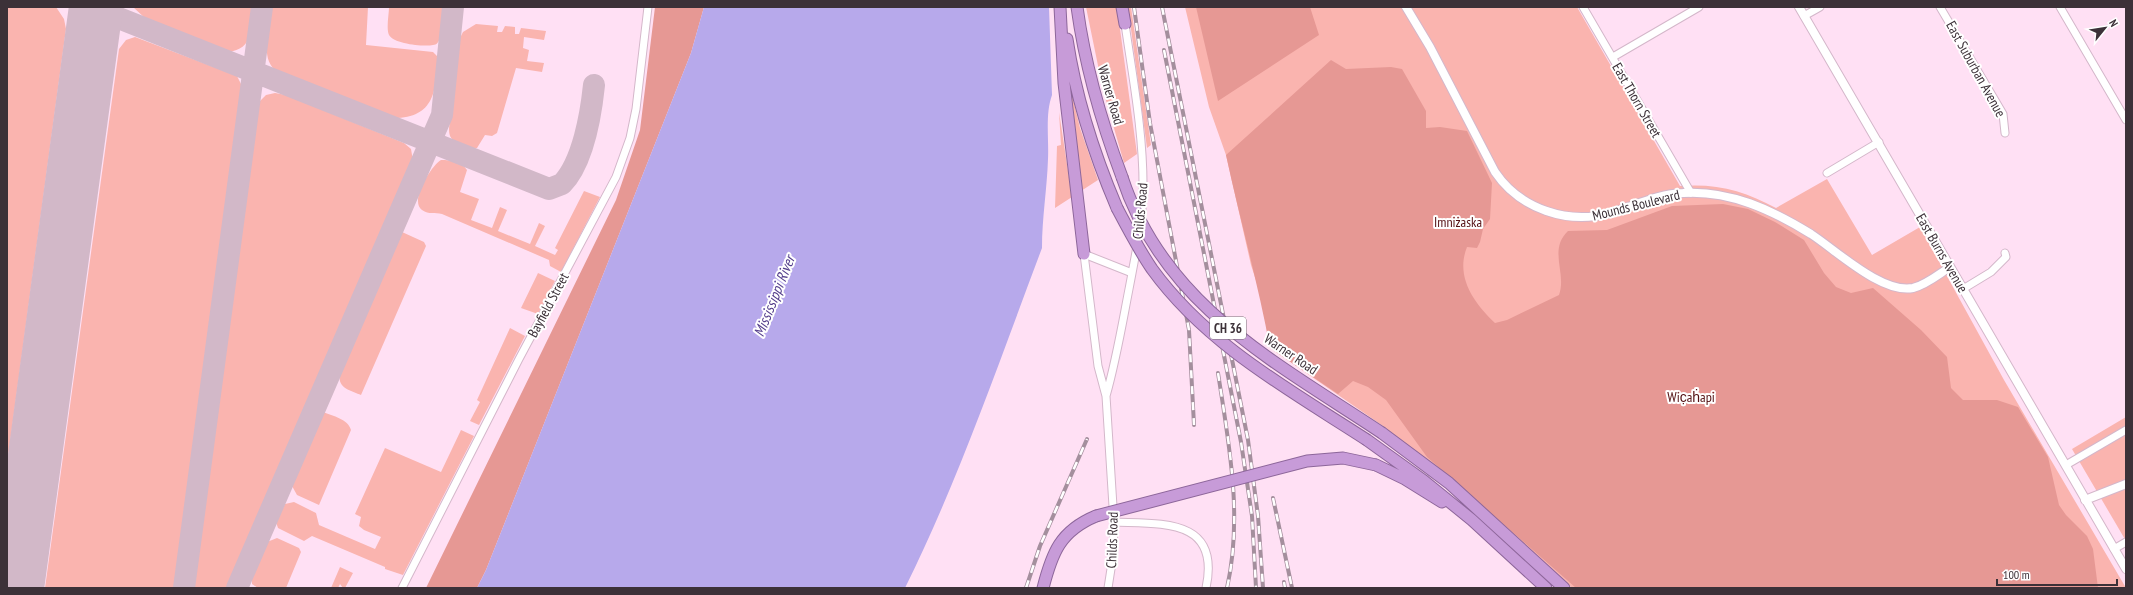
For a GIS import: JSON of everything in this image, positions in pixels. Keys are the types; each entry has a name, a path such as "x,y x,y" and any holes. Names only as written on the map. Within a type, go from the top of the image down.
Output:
{"highway":[{"name":"CH 36","path":"1062,7 1070,59 1081,108 1098,160 1117,208 1153,270 1177,300 1205,328 1248,362 1367,440 1424,481 1472,520 1546,588"},
{"path":"1062,7 1064,83 1084,254"},
{"name":"Warner Road","path":"1077,7 1086,61 1100,114 1122,177 1134,207 1157,248 1182,283 1214,317 1259,351 1382,433 1449,483 1564,588"},
{"path":"1083,7 1086,61"},
{"path":"1123,7 1125,24"},
{"path":"1042,588 1058,545 1075,527 1096,516 1307,461 1343,458 1376,465 1405,479 1472,520"}],"street":[{"name":"Bayfield Street","path":"402,588 519,359 616,177 630,138 636,109 648,7"},
{"name":"Mounds Boulevard","path":"1406,7 1430,47 1487,158 1505,186 1536,208 1552,213 1584,217 1608,214 1661,196 1692,193 1729,197 1766,210 1812,235 1875,279 1896,288 1913,288 1950,267"},
{"name":"East Thorn Street","path":"1584,7 1692,193"},
{"path":"1613,58 1699,7"},
{"name":"East Burns Avenue","path":"1799,7 1879,142 2126,569"},
{"path":"1804,16 1820,7"},
{"name":"East Suburban Avenue","path":"1940,7 2003,114 2005,133"},
{"path":"2060,7 2126,120"},
{"name":"Childs Road","path":"1106,396 1114,367 1142,217 1143,163 1125,24"},
{"path":"1827,173 1879,142"},
{"path":"1963,289 1999,266 2006,257 2006,253"},
{"path":"1084,254 1132,273"},
{"name":"Childs Road","path":"1084,254 1098,366 1106,396 1114,522 1113,556 1108,588"},
{"path":"2066,465 2126,430"},
{"path":"2085,500 2126,484"},
{"path":"1114,522 1172,525 1192,534 1202,544 1208,556 1210,569 1206,588"},
{"path":"2114,548 2126,542"}],"green space":[{"path":"7,7 56,7 64,19 66,29 7,465"},
{"path":"133,7 254,7 250,36 247,42 243,47 228,52 146,19"},
{"path":"272,7 368,7 366,45 433,52 438,57 436,80 431,100 418,113 408,117 394,118 278,72 272,67 268,60 267,51"},
{"path":"389,7 444,7 440,39 438,42 429,46 416,45 403,43 392,38 389,35 388,29"},
{"path":"655,7 704,7 691,53 486,570 477,588 426,588 616,200 640,130"},
{"path":"1086,7 1117,7 1137,154 1124,163 1103,90"},
{"path":"1128,7 1131,7 1151,145 1147,148"},
{"name":"Wic̣aḣapi","path":"1185,7 1577,7 1680,186 1693,185 1718,187 1742,193 1776,208 1827,179 1872,255 1920,227 2004,380 2126,588 1572,588 1467,492 1383,426 1270,348 1261,296 1251,265 1226,155 1209,107"},
{"path":"1196,7 1310,7 1319,35 1218,101"},
{"path":"476,24 498,26 497,32 502,32 505,26 515,27 515,34 519,34 521,28 546,31 544,40 524,37 523,48 529,50 527,61 544,63 542,72 516,68 497,133 492,136 485,135 477,148 473,148 462,146 455,142 450,136 449,129 454,100 459,40 463,32"},
{"path":"135,37 237,76 242,86 175,588 45,588 119,49 126,40"},
{"name":"Wic̣aḣapi","path":"1331,60 1346,69 1391,67 1402,69 1426,111 1426,128 1440,127 1467,131 1492,183 1490,219 1483,229 1477,248 1467,247 1463,269 1465,279 1474,298 1495,323 1507,320 1559,295 1561,278 1558,254 1559,246 1562,238 1568,231 1607,230 1672,206 1723,204 1748,209 1775,222 1804,240 1824,273 1836,287 1851,293 1873,288 1921,330 1947,357 1951,388 1963,400 1997,400 2018,407 2048,457 2059,505 2066,515 2087,536 2093,549 2098,588 1576,588 1427,457 1386,400 1368,387 1353,381 1338,394 1270,348 1226,155"},
{"path":"1069,83 1080,128 1098,180 1081,191"},
{"path":"275,93 286,95 404,143 411,149 413,161 227,588 194,588 259,102 266,95"},
{"path":"1059,112 1072,197 1055,208 1057,146 1061,145"},
{"path":"441,160 456,162 465,167 467,170 460,192 479,199 471,220 492,228 500,207 507,210 498,231 530,244 539,223 545,226 535,246 555,255 558,250 555,248 584,191 600,197 561,272 550,266 549,260 442,214 422,210 419,206 418,199 423,184 432,169"},
{"path":"402,232 424,242 426,246 361,395 343,386 340,375"},
{"path":"538,273 555,281 538,314 521,308"},
{"path":"510,328 525,336 479,425 470,421 480,402 477,400"},
{"path":"323,412 347,423 351,430 319,505 297,495 292,486"},
{"path":"2126,417 2126,541 2072,449"},
{"path":"461,430 474,436 403,575 385,569 385,567 312,536 304,541 278,528 276,522 285,504 294,502 316,513 319,525 375,549 381,537 364,530 359,526 361,517 355,514 385,448 441,472"},
{"path":"277,538 299,548 301,552 286,588 258,588 252,584 252,577 267,542"},
{"path":"340,567 353,573 345,588 343,588 340,584 338,588 331,588"}],"water":[{"name":"Mississippi River","path":"704,7 1049,7 1052,95 1048,118 1047,181 1042,248 978,420 925,547 905,588 477,588 486,570 691,53"}],"taxiway":[{"path":"91,7 549,189 562,184 569,175 581,151 591,110 594,85"},
{"path":"184,588 262,7"},
{"path":"237,588 442,115 453,7"}],"runway":[{"path":"17,588 96,7"}],"railway":[{"path":"1134,7 1150,123 1189,330 1194,425"},
{"path":"1162,7 1248,440 1258,516 1263,588"},
{"path":"1164,50 1241,442 1252,516 1256,588"},
{"path":"1218,373 1233,480 1234,534 1232,561 1227,588"},
{"path":"1026,588 1040,546 1087,439"},
{"path":"1273,498 1292,588"},
{"path":"1284,582 1285,588"}],"park label":[{"name":"Imniżaska","path":"1458,222"}]}
